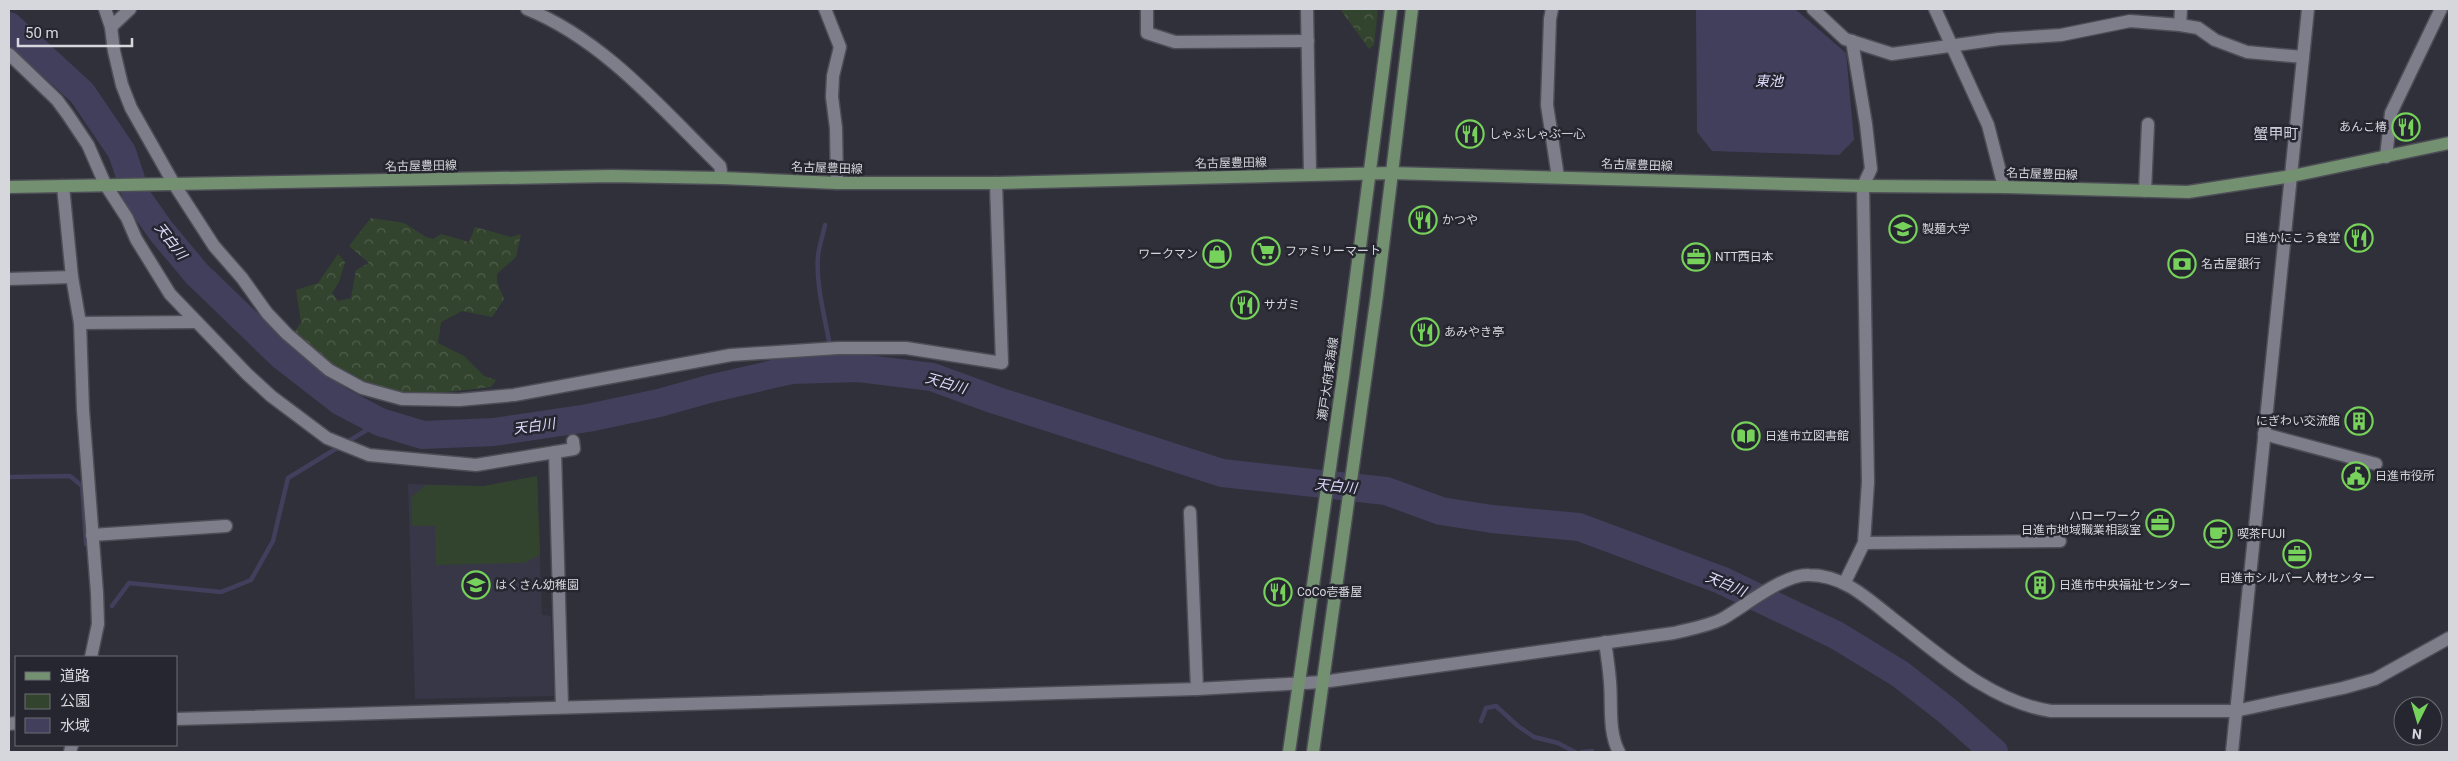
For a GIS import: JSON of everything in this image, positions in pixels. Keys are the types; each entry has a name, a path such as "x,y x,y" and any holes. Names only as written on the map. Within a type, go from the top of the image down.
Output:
{"main road":[{"name":"瀬戸大府東海線","path":"1289,752 1370,174 1391,9"},
{"path":"1313,752 1377,295 1390,173 1412,9"},
{"name":"名古屋豊田線","path":"9,187 611,176 837,183 996,183 1390,173 1863,186 2004,187 2188,192 2292,176 2449,143"}],"street":[{"path":"105,9 111,27 122,85 131,108 170,184 214,246 242,278 267,313 306,351 329,370 362,388 402,398 428,401 514,395 671,365 776,350 906,348 1002,363 996,183"},
{"path":"111,27 130,9"},
{"path":"527,9 548,17 622,70 720,166 722,178"},
{"path":"825,9 840,47 833,76 832,97 836,128 837,183"},
{"path":"1147,9 1148,33 1175,42 1308,42"},
{"path":"1307,9 1310,174"},
{"path":"1552,9 1547,105 1558,177"},
{"path":"1813,9 1845,39 1892,54 1999,39 2061,36 2130,22 2198,28 2215,40 2247,52 2303,57"},
{"path":"1935,9 1988,125 2004,187"},
{"path":"2180,25 2181,9"},
{"path":"2232,752 2308,9"},
{"path":"2386,157 2391,113 2441,9"},
{"path":"1845,582 1864,543 1868,482 1863,186 1871,169 1866,124 1852,41"},
{"path":"9,54 57,100 88,145 110,184 136,239 170,294 271,396 327,438 369,455 476,465 574,449 573,441"},
{"path":"2145,191 2148,124"},
{"path":"63,186 72,277 80,323 82,410 98,624 91,656"},
{"path":"9,279 72,277"},
{"path":"80,323 197,322"},
{"path":"2264,434 2376,464"},
{"path":"555,452 562,707"},
{"path":"1190,512 1197,689"},
{"path":"92,535 226,526"},
{"path":"1864,543 2060,541"},
{"path":"178,719 1197,689 1322,682 1674,633 1720,620 1791,578 1809,574 1845,582 1943,657 1989,688 2035,708 2051,711 2235,711 2344,688 2375,679 2449,638"},
{"path":"1605,642 1612,720 1616,746 1619,752"}],"shaded area":[{"name":"はくさん幼稚園","path":"537,476 542,615 551,616 554,696 415,699 408,484 484,486"}],"green space":[{"path":"1340,9 1378,9 1374,45 1369,49"},
{"path":"371,218 404,223 426,237 433,239 441,234 469,242 475,227 511,237 521,234 516,257 497,274 497,282 504,299 492,317 462,311 441,322 438,343 464,356 484,376 496,380 491,387 429,394 400,394 340,376 293,335 301,322 296,290 318,283 338,254 345,262 339,282 332,293 338,301 351,298 356,270 369,263 349,246"},
{"path":"537,476 540,555 524,563 436,565 435,526 412,526 411,497 426,485 484,486"}],"water":[{"name":"東池","path":"1696,9 1795,9 1846,53 1854,140 1839,155 1712,151 1697,132"}],"waterway":[{"name":"天白川","path":"9,26 82,93 122,152 137,197 161,231 197,274 282,356 340,401 380,422 423,435 494,432 588,418 659,403 791,370 859,368 932,377 995,400 1222,473 1386,491 1441,511 1492,519 1579,527 1721,580 1836,635 1900,674 1950,713 1994,752"},
{"path":"825,225 819,252 818,270 833,369"},
{"path":"112,606 129,583 221,592 251,580 273,541 288,478 380,422"},
{"path":"9,477 70,476 82,486 86,544"},
{"path":"1481,721 1486,708 1496,706 1518,726 1534,737 1558,743 1575,752"},
{"path":"1582,752 1592,751"}],"place":[{"name":"あんこ椿","path":"2406,127"},
{"name":"しゃぶしゃぶ一心","path":"1470,134"},
{"name":"かつや","path":"1423,220"},
{"name":"製麺大学","path":"1903,229"},
{"name":"日進かにこう食堂","path":"2359,238"},
{"name":"ファミリーマート","path":"1266,251"},
{"name":"ワークマン","path":"1217,254"},
{"name":"NTT西日本","path":"1696,257"},
{"name":"名古屋銀行","path":"2182,264"},
{"name":"サガミ","path":"1245,305"},
{"name":"あみやき亭","path":"1425,332"},
{"name":"にぎわい交流館","path":"2359,421"},
{"name":"日進市立図書館","path":"1746,436"},
{"name":"日進市役所","path":"2356,476"},
{"name":"ハローワーク 日進市地域職業相談室","path":"2160,523"},
{"name":"喫茶FUJI","path":"2218,534"},
{"name":"日進市シルバー人材センター","path":"2297,554"},
{"name":"はくさん幼稚園","path":"476,585"},
{"name":"日進市中央福祉センター","path":"2040,585"},
{"name":"CoCo壱番屋","path":"1278,592"}],"district":[{"name":"蟹甲町","path":"2276,134"}]}
